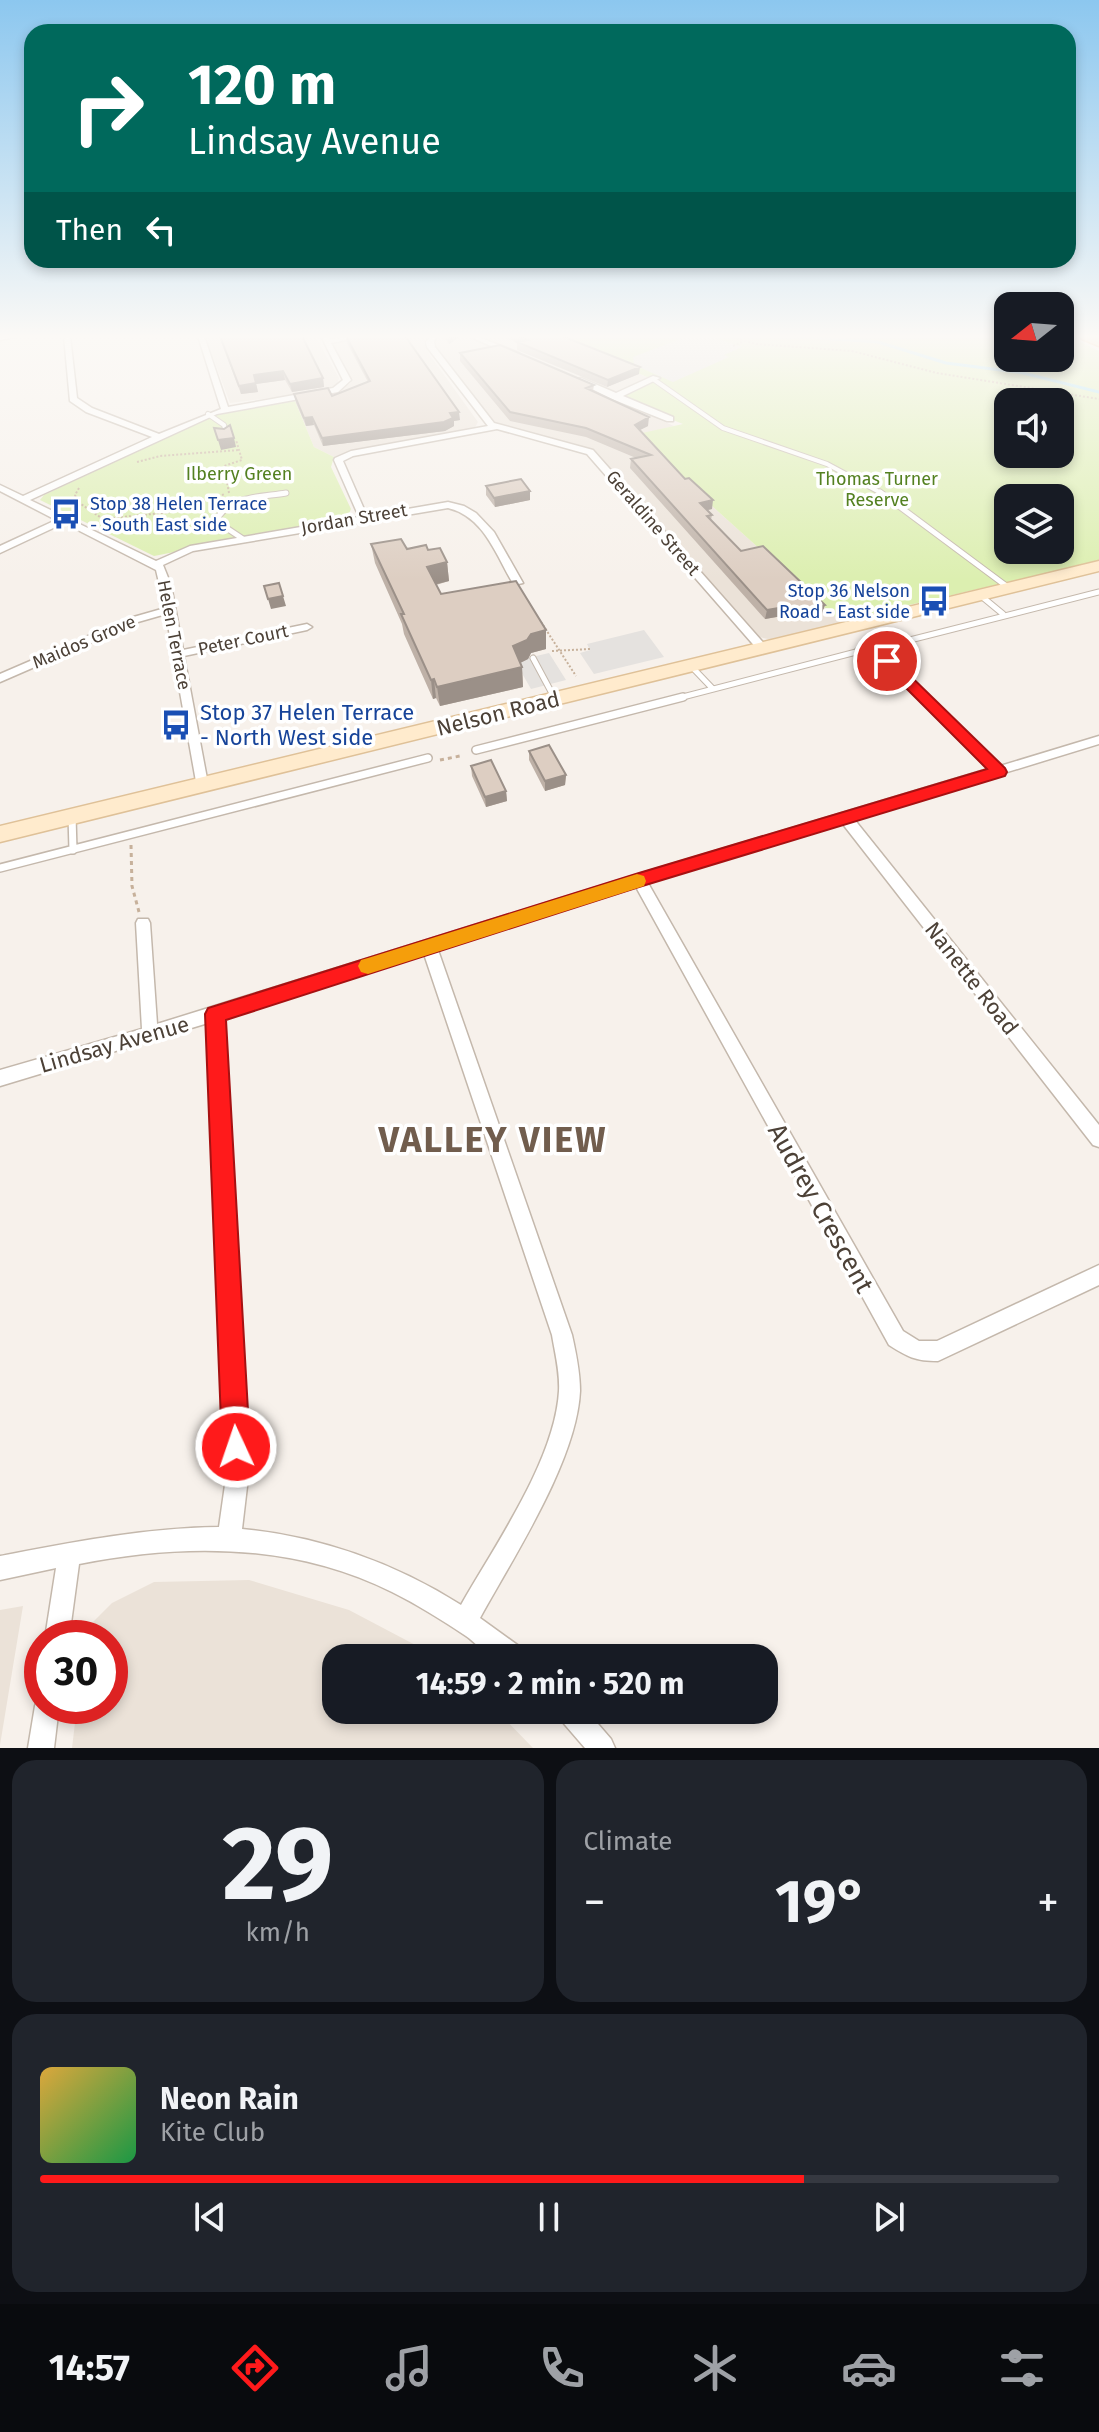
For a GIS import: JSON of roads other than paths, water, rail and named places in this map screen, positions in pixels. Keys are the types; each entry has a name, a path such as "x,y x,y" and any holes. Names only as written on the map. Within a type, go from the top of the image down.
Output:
{"main road":[{"name":"Nelson Road","path":"0,834 1099,566"}],"street":[{"path":"109,418 159,437"},
{"path":"24,499 202,418"},
{"path":"483,418 495,427"},
{"path":"363,517 340,466 338,460 342,457 495,427"},
{"name":"Geraldine Street","path":"495,427 590,452 762,648"},
{"name":"Helen Terrace","path":"0,488 156,565 164,575 202,784"},
{"name":"Jordan Street","path":"156,565 185,550 438,505 462,508 481,521 518,583"},
{"path":"0,550 65,519"},
{"name":"Maidos Grove","path":"0,678 134,620 170,610"},
{"name":"Peter Court","path":"179,654 307,627"},
{"path":"860,651 882,656 999,772"},
{"name":"Lindsay Avenue","path":"0,1078 1099,740"},
{"name":"Nanette Road","path":"845,817 1099,1139"},
{"name":"Audrey Crescent","path":"639,880 896,1338 917,1351 938,1351 1099,1275"},
{"path":"141,919 150,1033"},
{"path":"429,947 562,1335 568,1369 569,1399 551,1456 466,1620"},
{"path":"216,1014 237,1478 229,1538"},
{"path":"0,1568 174,1539 229,1538 274,1543 325,1554 387,1576 466,1620 496,1644"},
{"path":"60,1620 69,1555"},
{"path":"41,1748 44,1724"},
{"path":"581,1724 602,1748"}],"lane":[{"path":"216,418 226,433"},
{"path":"705,418 725,429 805,455 878,489 1009,588"},
{"path":"243,539 220,523 218,517 221,511 236,501 286,493"},
{"path":"906,641 1099,592"},
{"path":"980,595 1003,614"},
{"name":"Nelson Road","path":"476,750 860,651"},
{"path":"533,658 555,699"},
{"path":"691,666 713,689"},
{"name":"Nelson Road","path":"0,868 428,758"},
{"path":"72,816 73,850"}],"place":[{"name":"Stop 38 Helen Terrace - South East side","path":"66,514"},
{"name":"Stop 36 Nelson Road - East side","path":"934,601"},
{"name":"Stop 37 Helen Terrace - North West side","path":"176,725"}],"district":[{"name":"VALLEY VIEW","path":"493,1139"}],"park label":[{"name":"Ilberry Green","path":"239,474"},
{"name":"Thomas Turner Reserve","path":"877,489"}]}
